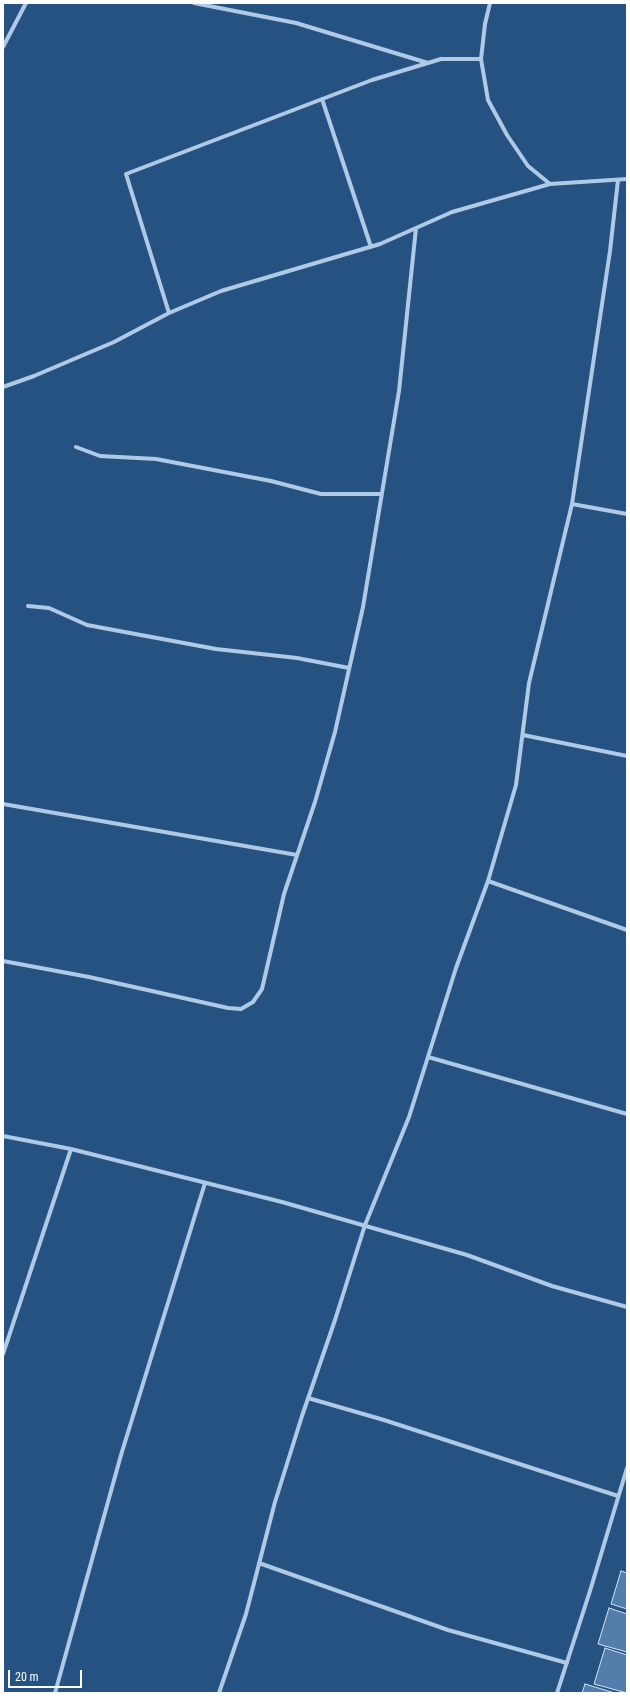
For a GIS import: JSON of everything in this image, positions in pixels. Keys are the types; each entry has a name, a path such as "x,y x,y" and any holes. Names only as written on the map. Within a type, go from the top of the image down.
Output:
{"street":[{"path":"3,47 26,3"},
{"path":"194,3 296,23 428,63"},
{"path":"490,3 485,24 481,59 488,100 507,135 528,166 550,184"},
{"path":"169,313 126,174 372,80 441,59 481,59"},
{"path":"322,99 371,247"},
{"path":"3,387 34,376 114,342 169,313 221,291 380,244 452,212 550,184 627,179"},
{"path":"219,1693 246,1614 275,1502 308,1398 335,1320 365,1225 409,1118 456,968 488,881 516,784 529,683 552,593 572,504 610,251 618,180"},
{"path":"3,961 89,977 228,1008 241,1009 253,1002 262,989 284,894 315,802 335,732 363,607 399,391 416,228"},
{"path":"76,447 100,456 156,459 272,481 321,494 382,494"},
{"path":"572,504 627,514"},
{"path":"28,606 49,608 87,624 216,648 297,658 349,668"},
{"path":"523,735 627,756"},
{"path":"3,804 297,855"},
{"path":"488,881 627,930"},
{"path":"428,1057 627,1114"},
{"path":"3,1136 71,1148 365,1225 467,1255 552,1286 627,1307"},
{"path":"3,1354 71,1148"},
{"path":"55,1693 121,1455 205,1183"},
{"path":"308,1398 384,1420 618,1496"},
{"path":"557,1693 627,1468"},
{"path":"259,1563 448,1630 567,1663"}],"building":[{"path":"621,1571 627,1573 627,1609 611,1604"},
{"path":"609,1608 627,1614 627,1652 598,1644"},
{"path":"605,1648 627,1655 627,1693 594,1684"},
{"path":"585,1684 615,1693 582,1693"}]}
